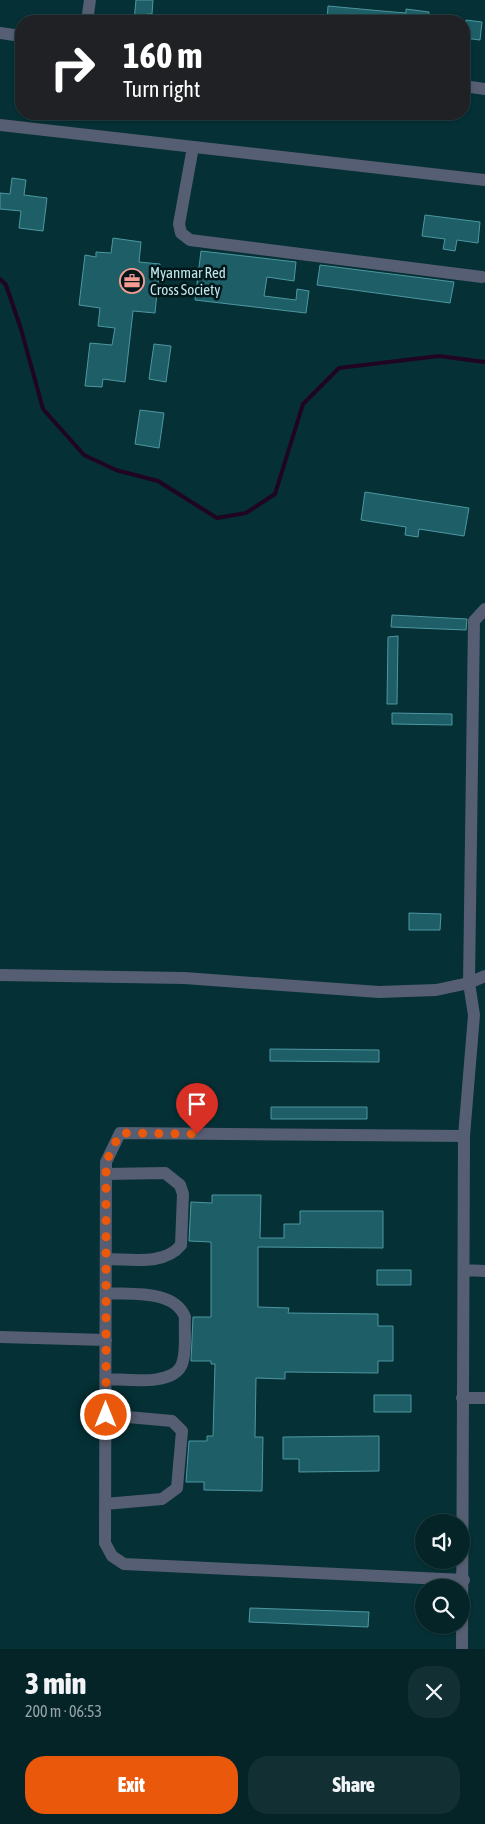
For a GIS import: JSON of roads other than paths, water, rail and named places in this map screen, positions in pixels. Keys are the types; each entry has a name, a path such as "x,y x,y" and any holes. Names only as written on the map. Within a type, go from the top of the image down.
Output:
{"street":[{"path":"88,15 90,0"},
{"path":"0,33 15,35"},
{"path":"470,87 485,89"},
{"path":"0,125 485,180"},
{"path":"193,147 179,224 181,233 190,240 482,277"},
{"path":"464,1579 462,1398 464,1136 474,1015 469,983 474,621 485,609"},
{"path":"0,974 184,978 379,992 436,990 469,983 485,976"},
{"path":"443,1579 124,1564 112,1556 105,1543 106,1162 120,1133 464,1136"},
{"path":"106,1174 165,1174 180,1185 182,1194 181,1245 176,1251 163,1259 106,1259"},
{"path":"464,1270 485,1271"},
{"path":"106,1293 165,1297 182,1310 185,1317 182,1363 177,1372 161,1380 106,1379"},
{"path":"0,1337 106,1340"},
{"path":"462,1398 485,1398"},
{"path":"105,1504 162,1499 177,1488 182,1431 172,1421 106,1415"},
{"path":"462,1634 462,1649"}],"waterway":[{"path":"0,279 6,285 21,329 43,409 84,455 116,470 158,481 217,518 246,513 275,494 303,404 339,368 439,356 485,362"}],"place":[{"name":"Myanmar Red Cross Society","path":"132,281"}]}
